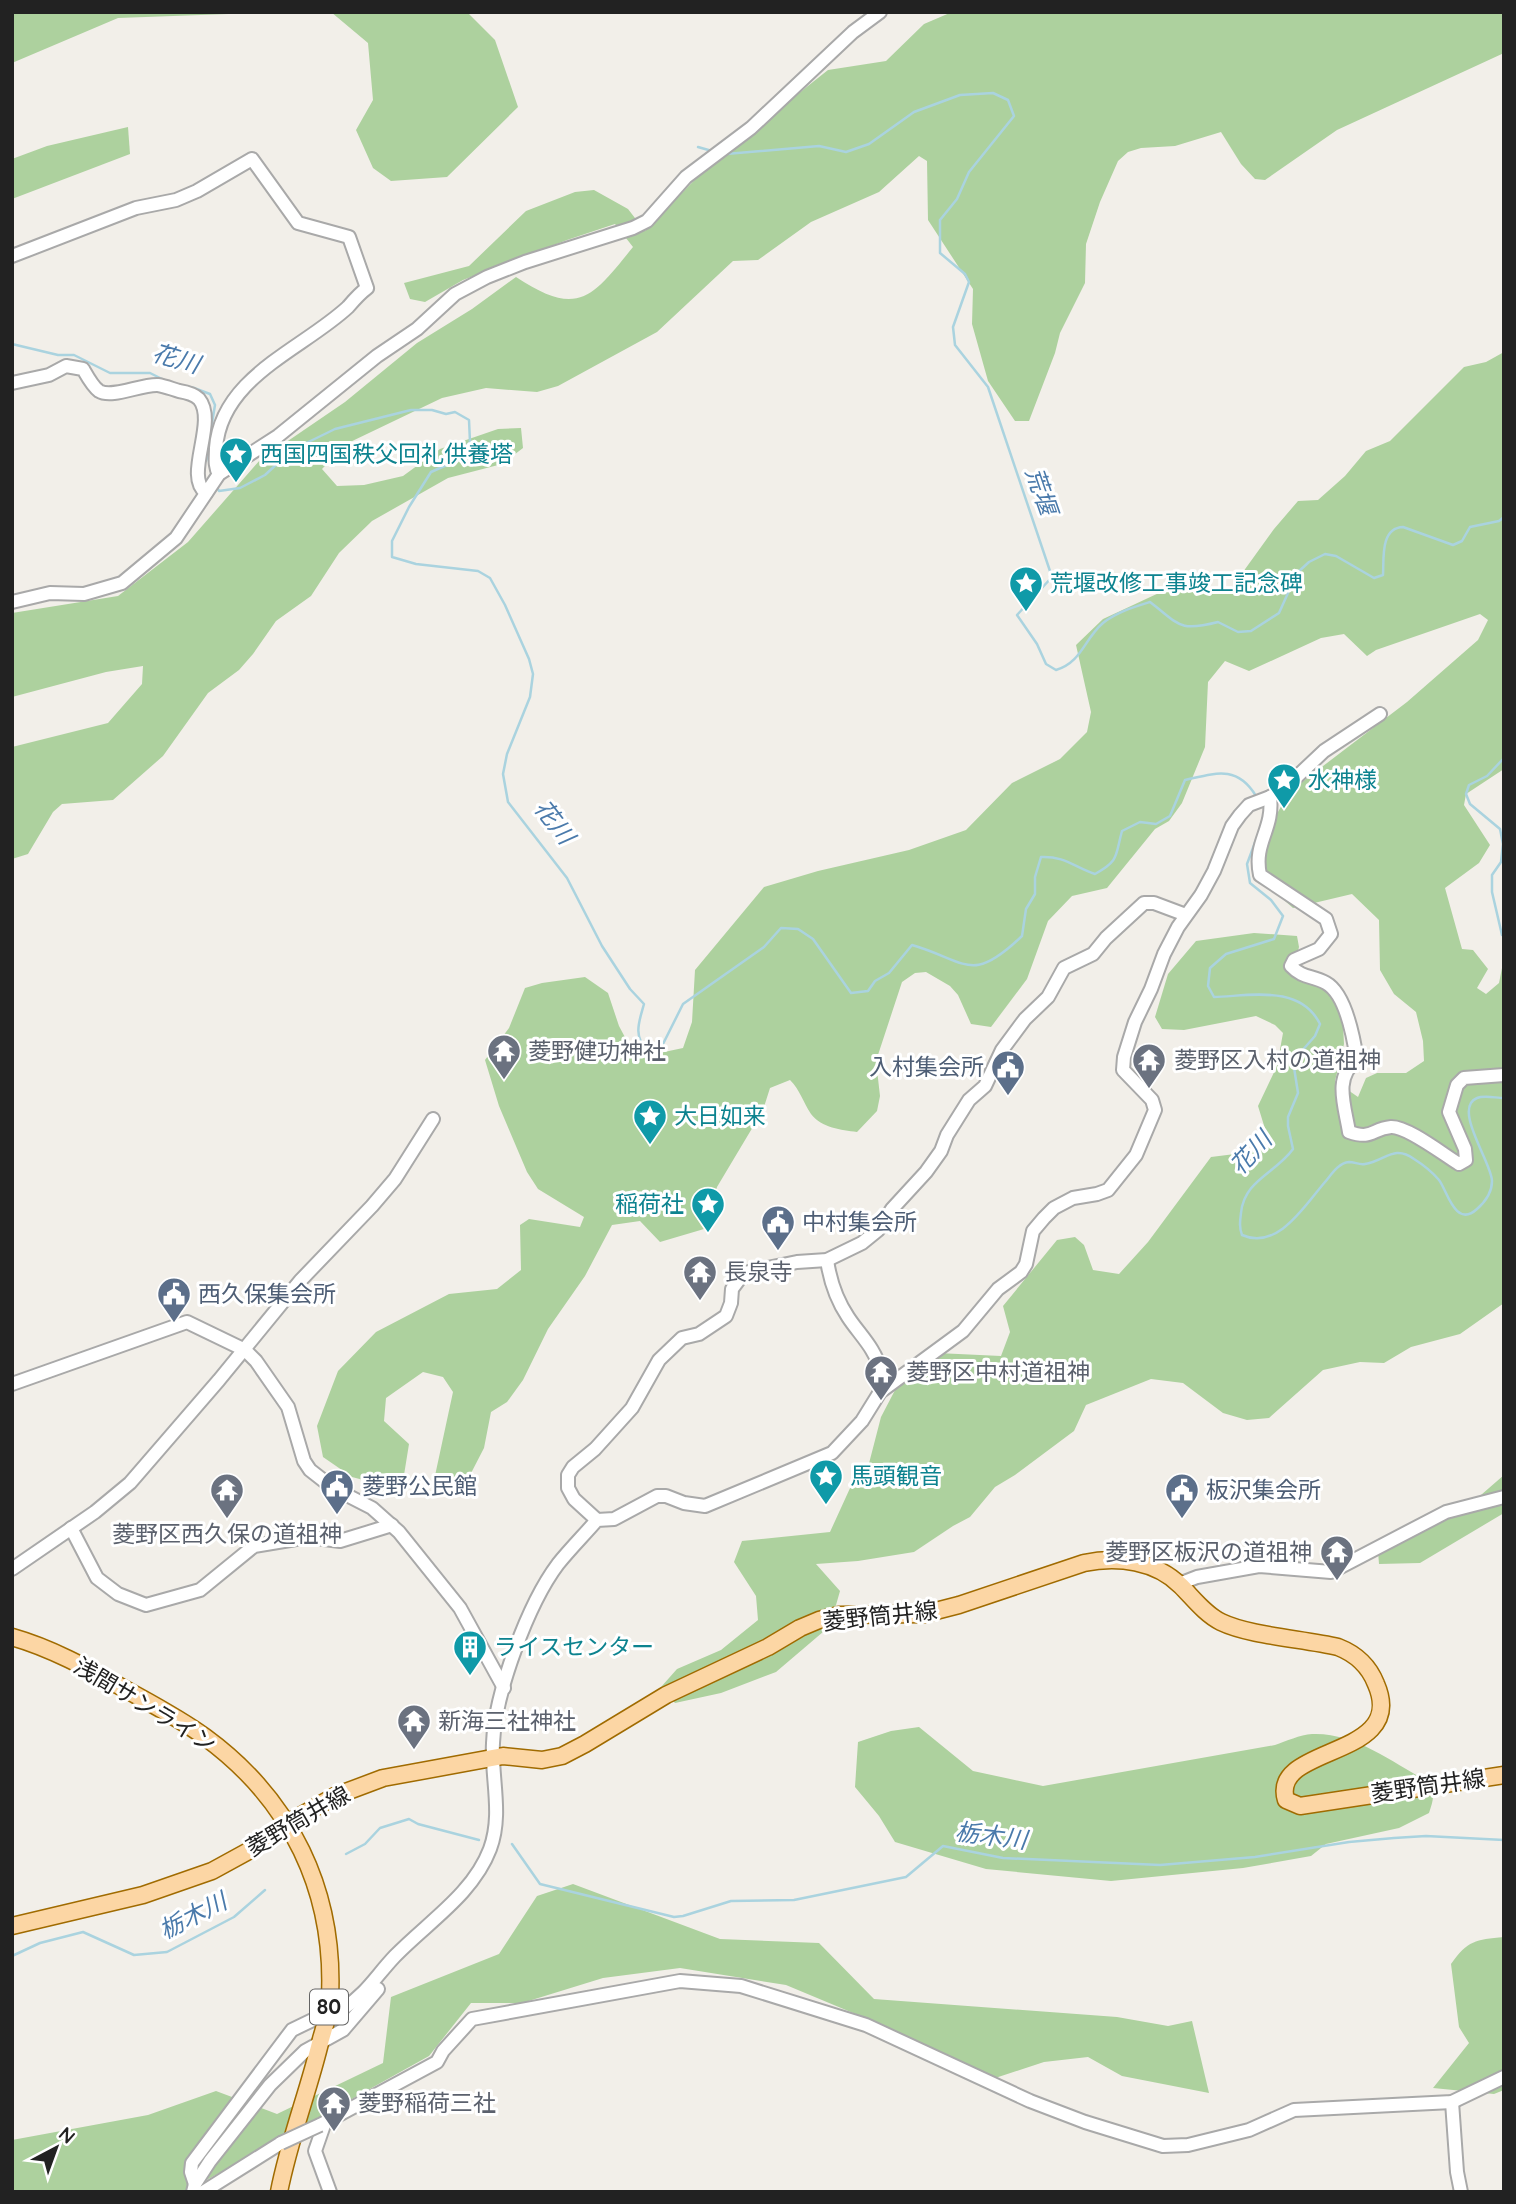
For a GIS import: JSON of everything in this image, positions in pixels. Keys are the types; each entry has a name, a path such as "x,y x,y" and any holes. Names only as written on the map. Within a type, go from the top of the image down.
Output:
{"main road":[{"name":"菱野筒井線","path":"12,1926 143,1895 212,1871 254,1848 288,1823 357,1786 383,1778 492,1757 542,1760 562,1756 666,1695 819,1620 839,1615 924,1614 1084,1563 1106,1559 1149,1566 1170,1576 1220,1621 1239,1629 1344,1649 1368,1667 1376,1682 1382,1707 1379,1720 1367,1733 1352,1742 1293,1771 1284,1788 1286,1800 1291,1803 1300,1806 1504,1775"},
{"name":"浅間サンライン","path":"12,1637 71,1660 149,1702 204,1736 257,1784 288,1823 308,1862 327,1930 330,2000 279,2192"}],"street":[{"path":"12,603 50,593 83,594 122,583 176,538 219,474 278,436 377,356 417,329 455,294 487,277 525,262 633,228 647,221 686,177 751,128 853,32 880,12"},
{"path":"12,256 136,208 176,200 252,159 299,223 349,237 367,288 243,388 220,425 215,463 219,474"},
{"path":"12,383 49,375 66,366 83,369 99,391 111,394 129,388 157,385 194,396 200,400 203,407 204,423 198,478 200,489 206,494"},
{"path":"880,1392 962,1331 998,1289 1021,1272 1026,1265 1033,1231 1054,1208 1073,1198 1108,1190 1136,1155 1155,1110 1152,1100 1122,1070 1124,1057 1135,1022 1152,989 1164,954 1214,871 1232,826 1249,804 1270,797 1286,787 1324,751 1380,714"},
{"path":"1270,797 1271,821 1258,854 1260,875 1326,919 1331,934 1319,949 1294,960 1291,966 1298,974 1326,983 1334,990 1352,1027 1357,1060 1342,1077 1349,1132 1364,1137 1392,1127 1404,1129 1460,1164 1466,1160 1465,1149 1449,1112 1457,1085 1464,1078 1504,1075"},
{"path":"597,1520 574,1499 568,1488 568,1475 573,1466 595,1449 632,1408 659,1360 682,1338 699,1334 726,1317 732,1289 744,1273 797,1262 827,1260 862,1244 878,1230 892,1209 926,1172 941,1151 947,1135 969,1100 985,1086 1002,1050 1025,1019 1048,998 1064,968 1093,954 1144,903 1154,903 1186,915"},
{"path":"12,1569 130,1483 300,1281 395,1179 433,1119"},
{"path":"343,2008 357,2000 394,1957 466,1889 489,1851 496,1820 493,1728 514,1653 531,1610 557,1565 597,1520 614,1519 657,1496 705,1506 810,1464 832,1453 846,1441 872,1408 880,1392 880,1370 864,1336 849,1320 836,1295 827,1260"},
{"path":"12,1384 187,1322 245,1349 288,1407 304,1461 310,1470 333,1488 372,1508 392,1525 460,1608 504,1689"},
{"path":"1179,1584 1197,1577 1259,1566 1331,1572 1446,1512 1504,1497"},
{"path":"71,1528 97,1578 118,1594 146,1605 200,1590 254,1546 308,1537 340,1541 392,1525"},
{"path":"197,2189 209,2161 270,2085 305,2051 321,2040 337,2035 355,2017 381,1986 394,1957"},
{"path":"197,2189 437,2062 443,2051 472,2019 680,1981 741,1986 866,2025 1030,2101 1085,2122 1163,2146 1188,2145 1250,2130 1294,2110 1452,2102 1504,2077"},
{"path":"197,2189 191,2172 192,2162 292,2030 323,2015"},
{"path":"1452,2102 1461,2192"},
{"path":"322,2125 315,2151 330,2192"}],"green space":[{"path":"12,12 285,12 118,18 12,63"},
{"path":"331,12 467,12 495,40 518,107 447,177 391,181 373,168 356,130 373,100 368,43"},
{"path":"952,12 1504,12 1504,53 1337,130 1265,180 1255,179 1241,164 1221,132 1175,146 1141,148 1128,152 1118,161 1100,202 1086,244 1085,283 1060,333 1029,421 1015,421 988,381 972,324 973,289 928,220 927,161 919,156 879,192 811,222 758,260 733,261 657,332 558,386 537,392 486,388 442,398 346,444 322,469 337,486 364,485 403,476 440,449 498,429 521,428 523,448 502,464 448,478 372,521 339,553 311,596 276,621 239,670 208,693 163,756 113,800 62,804 53,812 28,854 12,859 12,747 108,723 142,684 143,666 106,672 12,697 12,613 118,596 188,542 260,460 345,402 417,343 472,309 516,277 555,297 569,299 582,296 606,279 633,247 615,224 463,280 425,302 410,299 404,283 469,266 526,211 575,192 594,190 628,209 645,231 710,164 828,70 886,61 924,24"},
{"path":"128,127 130,154 12,199 12,159 47,146"},
{"path":"1504,352 1504,769 1466,794 1464,805 1490,845 1479,863 1445,888 1462,949 1473,950 1488,969 1477,988 1486,994 1499,983 1504,958 1504,1303 1460,1334 1411,1347 1384,1363 1360,1362 1323,1370 1269,1418 1247,1420 1223,1413 1183,1383 1151,1379 1086,1405 1074,1431 995,1487 970,1517 914,1552 858,1561 816,1564 840,1591 830,1626 776,1672 721,1693 675,1703 661,1687 677,1669 721,1650 758,1620 756,1596 734,1562 742,1541 830,1532 851,1486 866,1475 881,1417 905,1371 937,1353 1001,1356 1010,1332 1003,1306 1057,1240 1075,1237 1084,1245 1093,1270 1119,1274 1148,1242 1211,1157 1251,1152 1266,1132 1258,1106 1277,1066 1283,1033 1275,1025 1256,1016 1184,1030 1162,1029 1155,1017 1168,974 1196,941 1254,933 1297,936 1299,947 1294,968 1342,1003 1344,1044 1335,1081 1358,1097 1366,1078 1377,1073 1406,1073 1424,1061 1423,1041 1416,1012 1394,994 1380,970 1379,920 1352,894 1293,908 1275,892 1266,871 1262,841 1289,792 1407,702 1478,640 1488,620 1480,614 1376,650 1367,656 1344,634 1321,638 1249,671 1225,661 1208,682 1205,747 1182,803 1169,821 1155,829 1107,888 1072,896 1048,921 1027,979 991,1027 971,1024 958,995 950,986 926,972 915,973 902,982 876,1061 880,1096 877,1111 857,1132 832,1128 815,1119 790,1080 770,1088 763,1110 717,1187 704,1229 660,1242 640,1221 612,1225 585,1276 548,1329 523,1380 507,1402 491,1412 484,1448 468,1479 449,1493 433,1485 453,1392 443,1377 423,1372 386,1398 384,1421 409,1444 404,1475 386,1486 352,1477 323,1457 317,1426 338,1371 376,1332 449,1294 497,1289 521,1270 520,1225 529,1219 580,1227 584,1217 538,1189 527,1172 499,1106 485,1060 509,1028 525,988 585,977 608,993 619,1026 636,1058 683,1048 692,1022 695,970 764,887 818,871 909,850 966,830 1012,783 1060,759 1087,732 1091,712 1076,645 1103,619 1161,592 1230,590 1298,501 1318,500 1345,476 1366,451 1390,441 1464,367 1486,362"},
{"path":"1504,1475 1504,1513 1420,1563 1379,1564 1378,1551 1466,1508"},
{"path":"919,1727 973,1771 1043,1786 1275,1745 1312,1734 1327,1735 1371,1749 1425,1780 1431,1788 1433,1799 1429,1813 1399,1828 1326,1844 1311,1856 1243,1868 1111,1881 986,1869 895,1842 879,1816 855,1787 858,1742 891,1731"},
{"path":"573,1884 720,1939 819,1943 874,1999 1117,2017 1168,2026 1192,2021 1209,2093 1122,2076 1088,2057 1044,2062 977,2084 889,2028 786,1985 680,1968 603,1978 522,2003 471,2003 429,2056 185,2192 12,2192 12,2140 148,2115 216,2091 277,2114 383,2063 391,1997 499,1954 537,1896"},
{"path":"1504,1937 1504,2090 1494,2094 1433,2088 1469,2043 1459,2027 1451,1964 1462,1950 1473,1943"}],"waterway":[{"name":"荒堰","path":"726,154 819,146 846,152 869,144 914,112 960,95 993,93 1008,100 1014,116 969,172 957,199 940,220 940,253 965,274 969,282 953,327 955,345 988,387 1052,577 1017,615 1037,644 1046,664 1056,670 1072,662 1103,623 1138,606 1150,602 1174,621 1187,626 1218,622 1238,632 1251,631 1279,613 1297,573 1309,562 1325,554 1336,556 1374,578 1383,575 1385,545 1390,533 1396,529 1403,527 1453,545 1462,541 1470,527 1499,521 1504,517"},
{"name":"荒堰","path":"698,147 712,151"},
{"name":"花川","path":"12,344 58,355 74,355 110,373 150,373 166,381"},
{"name":"花川","path":"175,384 210,394 215,405 207,453 212,474"},
{"name":"花川","path":"217,487 219,491 240,488 265,475 292,450 335,429 411,410 432,410 446,414 455,412 469,420 470,442 449,464 431,472 392,541 392,557 416,564 478,571 490,578 505,605 533,674 530,697 507,754 503,774 508,802 567,878 602,946 630,989 644,1004 639,1034 647,1051 660,1050 683,1004 764,947 781,928 798,929 813,939 851,993 868,991 875,981 889,973 912,945 968,965 979,965 1005,951 1022,936 1026,909 1035,894 1035,877 1041,857 1063,860 1095,874 1113,861 1122,831 1140,822 1156,824 1170,816 1185,780 1216,774 1233,775 1249,786 1256,796"},
{"name":"荒堰","path":"1504,725 1504,732"},
{"name":"荒堰","path":"1504,758 1487,776 1469,785 1466,794 1470,804 1500,829 1503,844 1501,862 1492,875 1492,892 1502,935 1504,934"},
{"name":"花川","path":"1260,829 1247,864 1250,883 1271,900 1283,916 1274,939 1226,954 1210,968 1208,986 1214,997 1273,995 1287,998 1311,1011 1320,1024 1315,1036 1293,1061 1298,1093 1288,1117 1293,1149 1248,1192 1241,1213 1242,1235 1267,1237 1279,1231 1290,1223 1341,1165 1349,1162 1365,1164 1395,1153 1407,1155 1427,1169 1439,1180 1457,1211 1469,1214 1485,1200 1492,1181 1471,1124 1470,1104 1480,1097 1504,1098"},
{"name":"栃木川","path":"346,1854 365,1844 380,1828 409,1819 418,1824 479,1840"},
{"name":"栃木川","path":"512,1844 540,1884 674,1917 731,1901 794,1900 906,1877 943,1846 1003,1858 1160,1865 1255,1857 1349,1842 1394,1838 1426,1836 1504,1840"},
{"name":"栃木川","path":"12,1956 40,1943 83,1932 134,1955 167,1952 234,1917 265,1890"}],"place":[{"name":"西国四国秩父回礼供養塔","path":"236,484"},
{"name":"荒堰改修工事竣工記念碑","path":"1026,613"},
{"name":"水神様","path":"1284,810"},
{"name":"菱野健功神社","path":"504,1081"},
{"name":"菱野区入村の道祖神","path":"1149,1090"},
{"name":"入村集会所","path":"1008,1097"},
{"name":"大日如来","path":"650,1146"},
{"name":"稲荷社","path":"708,1234"},
{"name":"中村集会所","path":"778,1252"},
{"name":"長泉寺","path":"700,1302"},
{"name":"西久保集会所","path":"174,1324"},
{"name":"菱野区中村道祖神","path":"881,1402"},
{"name":"馬頭観音","path":"826,1506"},
{"name":"菱野公民館","path":"337,1516"},
{"name":"菱野区西久保の道祖神","path":"227,1520"},
{"name":"板沢集会所","path":"1182,1520"},
{"name":"菱野区板沢の道祖神","path":"1337,1582"},
{"name":"ライスセンター","path":"470,1677"},
{"name":"新海三社神社","path":"414,1751"},
{"name":"菱野稲荷三社","path":"334,2133"}]}
